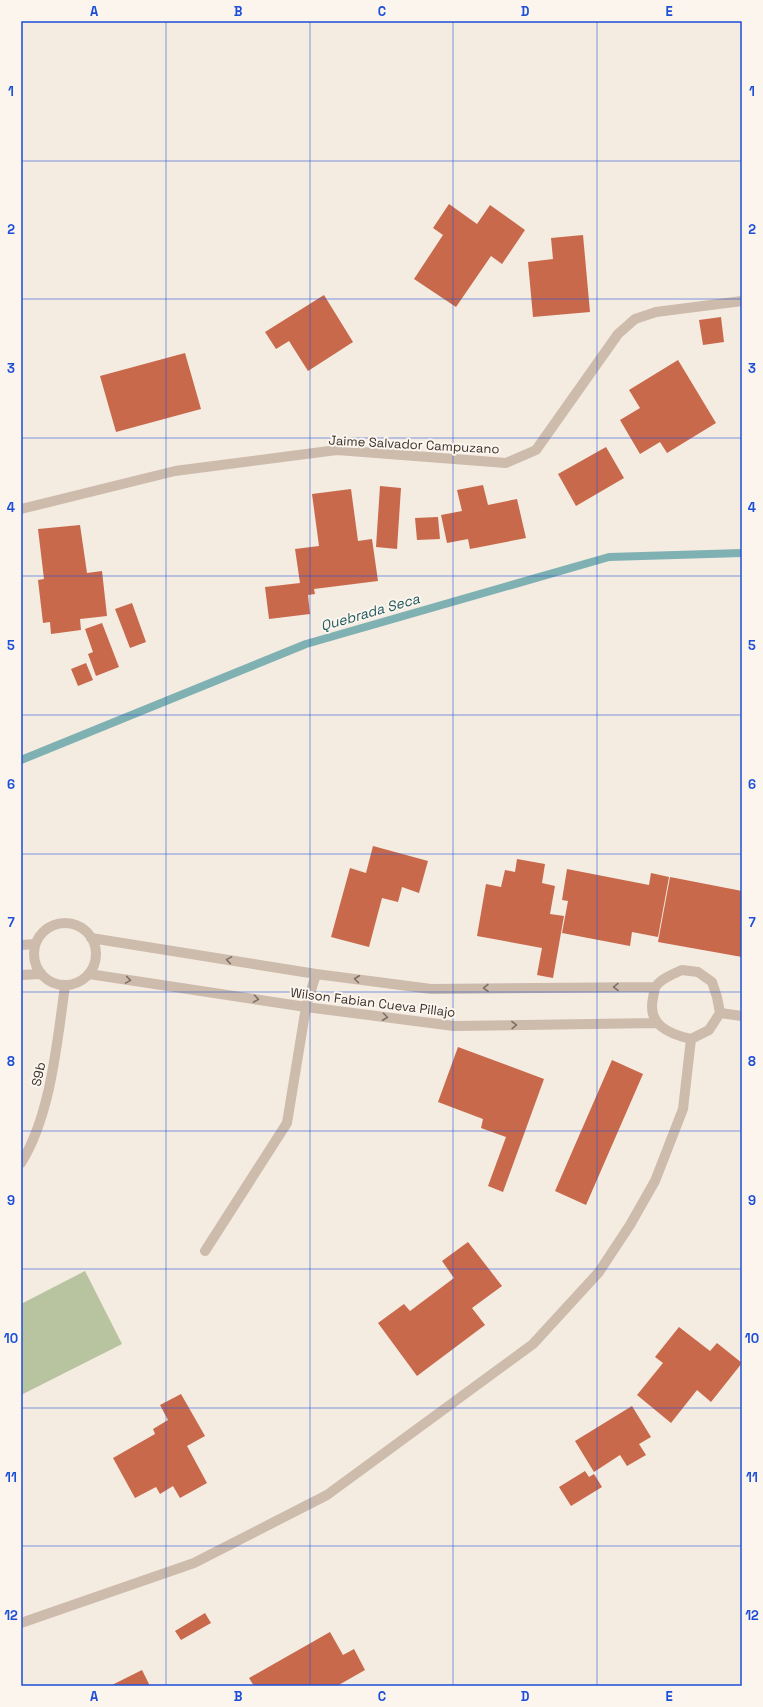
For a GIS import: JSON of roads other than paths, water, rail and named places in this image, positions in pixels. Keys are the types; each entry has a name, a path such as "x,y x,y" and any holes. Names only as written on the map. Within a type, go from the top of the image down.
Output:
{"street":[{"name":"Jaime Salvador Campuzano","path":"21,509 175,471 337,450 506,463 536,450 618,334 635,319 656,312 742,301"},
{"path":"68,923 82,928 91,938 96,950 95,963 89,974 78,982 65,986 51,982 41,974 34,960 35,944 42,932 54,924 68,923"},
{"name":"Wilson Fabian Cueva Pillajo","path":"91,938 316,974 431,989 656,987"},
{"path":"21,945 35,944"},
{"path":"682,970 698,972 712,982 718,996 720,1013 709,1030 691,1040 671,1034 656,1023 652,1004 656,987 668,977 682,970"},
{"path":"21,975 41,974"},
{"name":"Wilson Fabian Cueva Pillajo","path":"89,974 306,1007 454,1026 656,1023"},
{"path":"205,1252 287,1124 306,1007 316,974"},
{"name":"S9b","path":"21,1163 30,1149 40,1121 55,1056 65,986"},
{"path":"720,1013 742,1016"},
{"path":"21,1623 194,1563 327,1495 533,1344 599,1272 630,1225 656,1181 683,1109 691,1040"}],"waterway":[{"name":"Quebrada Seca","path":"21,760 306,644 609,557 742,553"}]}
